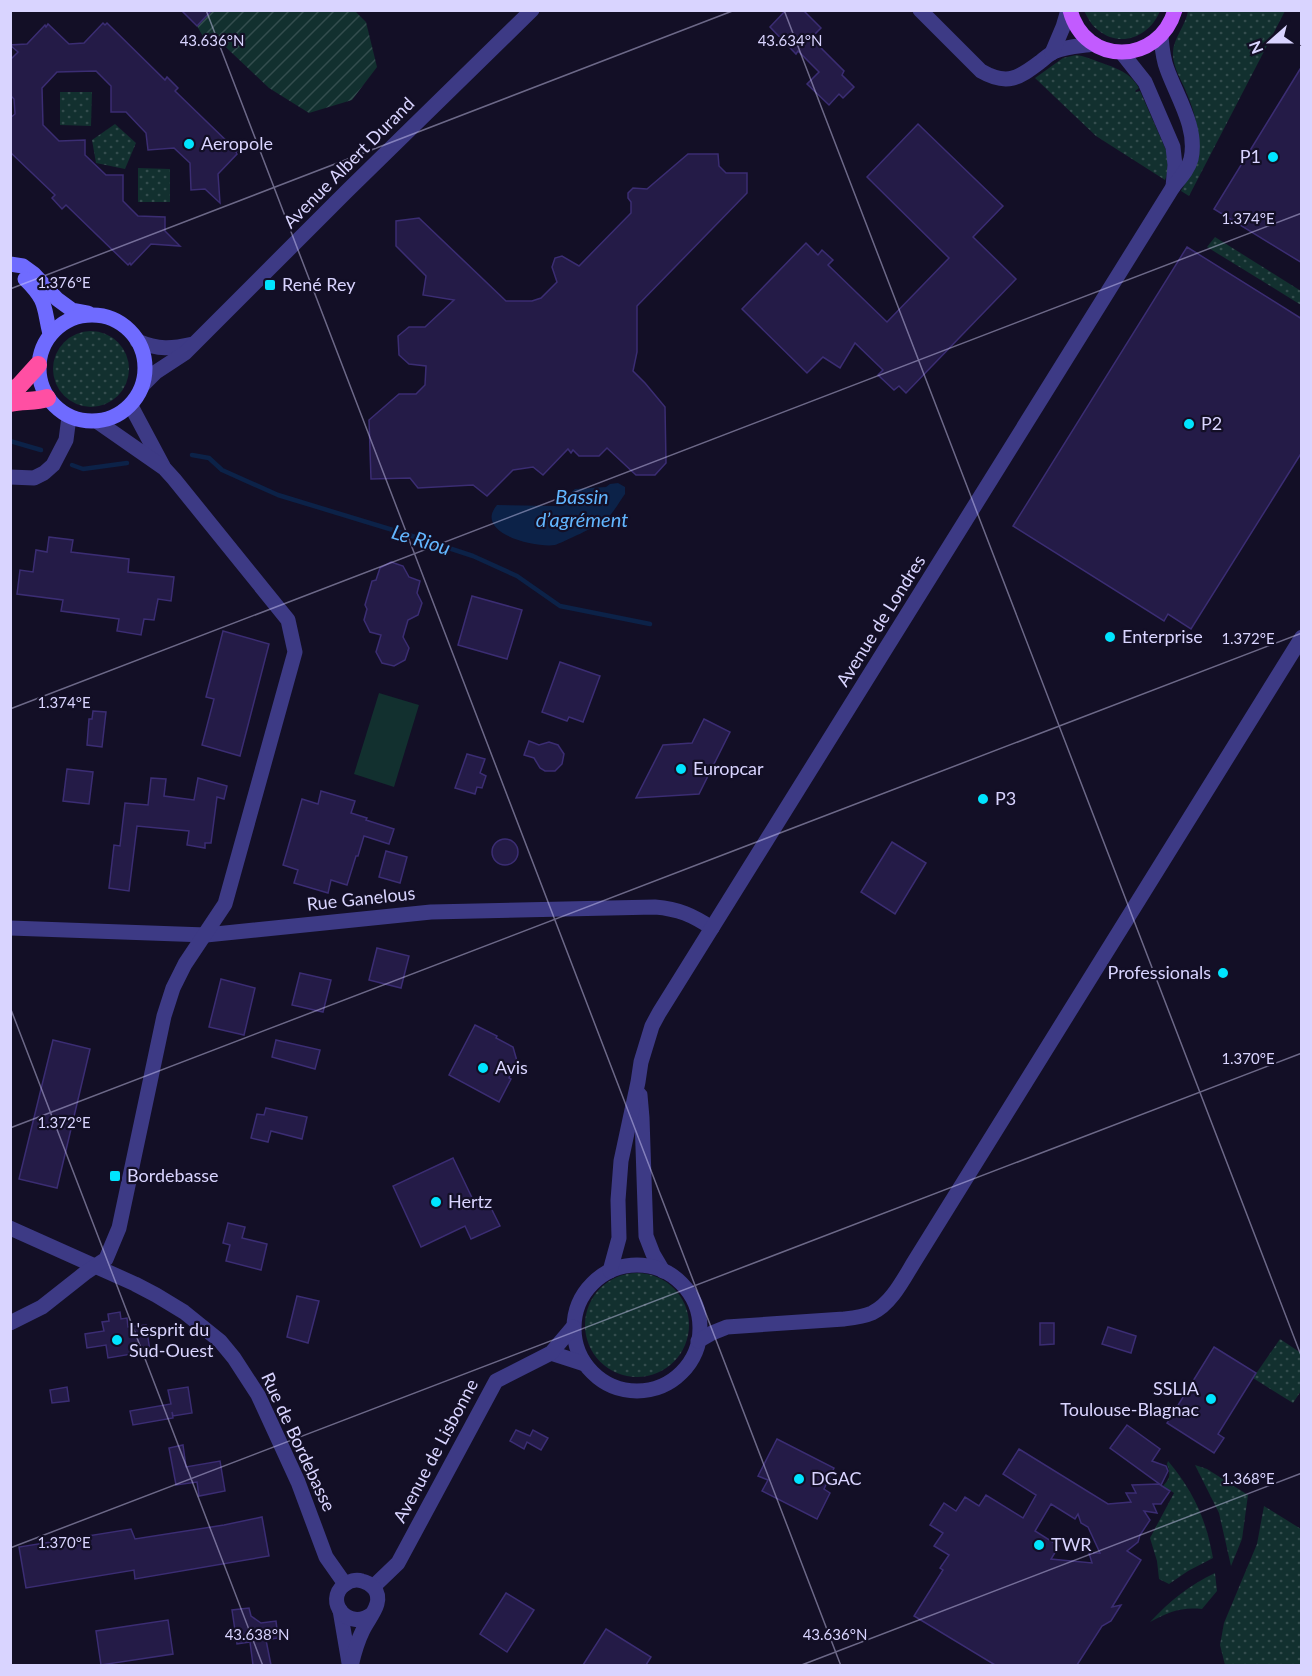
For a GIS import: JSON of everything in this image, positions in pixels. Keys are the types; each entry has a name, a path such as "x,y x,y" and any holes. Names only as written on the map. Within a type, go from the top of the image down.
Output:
{"highway":[{"path":"10,392 19,386 38,365"},
{"path":"10,403 23,400 37,402 47,398"}],"main road":[{"path":"1069,10 1084,37 1093,44 1112,52 1122,53 1150,46 1170,25 1175,10"}],"street":[{"name":"Avenue Albert Durand","path":"143,385 156,372 184,353 532,10"},
{"path":"920,10 981,71 993,78 1003,80 1024,74 1052,53 1064,48 1093,44"},
{"path":"1052,53 1069,10"},
{"name":"Avenue de Londres","path":"610,1271 619,1238 618,1200 621,1161 638,1082 640,1062 652,1026 1161,210 1173,187 1188,167 1191,160 1192,141 1187,119 1166,68 1161,37"},
{"name":"Avenue de Londres","path":"1122,53 1145,82 1173,147 1175,165 1173,187"},
{"path":"10,266 23,267 34,274 57,299 72,310 101,315 118,321 127,327 137,341 146,365 143,385 131,406 116,416 98,422 87,422 69,417 54,407 42,388 38,374 42,348 50,334 64,322 81,315 91,314"},
{"path":"10,266 41,297 46,306 50,334"},
{"path":"137,341 170,349 193,344"},
{"path":"10,1323 42,1307 85,1272 106,1259 119,1228 164,1016 173,988 186,964 225,904 295,652 288,620 164,468 131,406"},
{"path":"10,477 34,478 53,465 66,440 69,417"},
{"path":"98,422 164,468"},
{"path":"698,1341 728,1327 844,1319 862,1316 881,1307 914,1262 1302,637"},
{"path":"1206,789 1227,774 1302,657"},
{"name":"Rue Ganelous","path":"10,928 206,934 431,912 673,908 712,928"},
{"name":"Avenue de Londres","path":"638,1082 642,1118 646,1236 663,1271"},
{"name":"Rue de Bordebasse","path":"10,1228 135,1284 184,1312 220,1341 258,1395 298,1482 326,1557 345,1584"},
{"path":"634,1264 651,1266 669,1273 683,1285 693,1300 699,1316 698,1341 686,1368 672,1380 655,1388 635,1391 616,1388 598,1378 585,1364 576,1346 573,1327 577,1307 586,1290 600,1276 617,1268 634,1264"},
{"name":"Avenue de Lisbonne","path":"373,1587 398,1563 496,1382 551,1353 573,1327"},
{"path":"551,1353 585,1364"},
{"path":"359,1580 373,1587 378,1598 375,1610 355,1647 350,1665 338,1605 338,1593 345,1584 359,1580"},
{"path":"340,1610 344,1615 355,1620 367,1618 372,1614"}],"green space":[{"path":"212,11 355,11 366,22 377,67 352,100 309,113 269,88 212,34 205,40 197,26"},
{"path":"1084,11 1160,11 1155,20 1142,33 1134,37 1116,39 1098,30"},
{"path":"1188,11 1285,11 1189,196 1181,191 1193,165 1198,140 1197,128 1191,103 1173,58 1173,49"},
{"path":"1076,55 1127,74 1139,88 1135,91 1140,91 1166,150 1168,165 1165,180 1096,136 1035,78 1063,58"},
{"path":"60,92 92,92 91,126 60,125"},
{"path":"115,124 136,143 125,169 96,163 92,140"},
{"path":"138,168 170,169 170,202 138,202"},
{"path":"1215,237 1301,291 1301,305 1207,247"},
{"path":"91,331 105,334 118,342 126,355 129,369 126,383 118,396 105,404 91,407 77,404 64,396 56,383 53,369 56,355 64,342 77,334"},
{"path":"379,693 419,705 394,787 354,774"},
{"path":"637,1273 657,1277 674,1288 685,1305 689,1325 685,1345 674,1362 657,1373 637,1377 617,1373 600,1362 589,1345 585,1325 589,1305 600,1288 617,1277"},
{"path":"1280,1339 1301,1353 1301,1391 1293,1403 1253,1378"},
{"path":"1168,1461 1198,1506 1213,1558 1169,1584 1159,1579 1157,1561 1150,1538 1174,1493 1163,1486 1169,1476"},
{"path":"1195,1465 1207,1469 1248,1495 1242,1539 1231,1566 1219,1513"},
{"path":"1264,1506 1301,1529 1301,1665 1225,1665 1220,1645 1224,1623 1257,1544"},
{"path":"1215,1573 1217,1591 1202,1609 1175,1611 1150,1622 1180,1594"}],"water":[{"name":"Bassin d’agrément","path":"618,483 625,487 625,494 608,517 589,530 555,545 534,544 510,537 493,523 492,515 497,505 555,506 575,489 606,487"}],"building":[{"path":"181,10 212,10 197,26"},
{"path":"786,10 803,10 821,28 811,38 844,71 842,75 854,87 843,98 839,94 829,105 807,84 819,72 798,51 796,54 770,27"},
{"name":"Aeropole","path":"103,23 105,25 107,23 165,80 167,77 178,88 175,91 237,151 237,154 218,174 220,203 205,189 191,190 190,163 174,148 148,150 146,133 126,112 111,112 111,86 96,71 57,72 42,88 43,125 59,141 85,140 85,155 106,175 123,175 123,201 138,216 165,217 165,231 180,246 151,244 131,265 130,263 128,265 66,205 62,209 52,198 55,195 10,152 10,118 15,114 14,99 10,95 10,60 18,52 10,45 27,44 48,24 69,44 84,43"},
{"name":"P1","path":"1302,66 1302,263 1214,209"},
{"path":"918,124 1003,206 973,237 1016,279 906,393 899,386 894,390 878,375 883,370 855,343 840,368 823,357 807,373 742,309 806,243 818,255 822,250 833,260 828,265 887,322 949,258 867,177"},
{"path":"688,154 718,154 719,166 726,173 747,173 747,193 637,306 637,352 633,371 665,407 666,463 655,475 636,475 607,448 599,456 579,456 573,450 571,453 568,449 543,475 533,467 513,470 487,496 473,485 418,488 410,478 371,479 369,420 399,394 416,394 425,385 426,366 409,364 399,355 398,336 409,327 425,327 454,300 423,295 426,276 396,246 396,221 419,218 506,301 532,301 541,298 557,282 552,267 555,258 562,256 579,266 631,213 628,193 633,188 647,189"},
{"name":"P2","path":"1187,247 1302,319 1302,452 1191,629 1168,614 1164,621 1013,526"},
{"path":"49,537 73,540 71,552 129,559 128,572 174,577 171,601 158,599 154,620 144,619 141,635 117,631 119,619 61,611 63,600 17,594 20,570 33,572 36,550 47,552"},
{"path":"391,562 403,566 409,577 420,581 417,593 422,603 418,615 408,620 403,637 409,648 405,660 394,666 382,663 376,652 381,635 370,632 364,620 367,609 365,605 372,581 376,580 380,568"},
{"path":"472,596 522,610 507,659 458,645"},
{"path":"223,631 269,644 240,756 202,745 214,699 206,697"},
{"path":"560,662 600,676 583,722 569,717 567,721 542,712"},
{"path":"93,711 106,712 102,747 87,745 89,719 92,719"},
{"name":"Europcar","path":"704,719 730,732 699,794 636,798 663,745 692,743"},
{"path":"529,741 539,745 549,742 558,745 564,754 562,764 555,771 545,771 540,768 534,758 524,755"},
{"path":"467,754 485,759 480,773 486,776 482,788 477,787 475,794 455,788"},
{"path":"67,769 93,772 89,804 63,801"},
{"path":"151,778 166,779 164,796 194,800 198,778 227,786 224,799 217,797 211,843 205,843 205,848 187,845 189,831 137,826 129,891 109,888 114,845 120,846 125,803 148,805"},
{"path":"321,791 355,801 351,813 394,829 389,844 364,836 347,885 331,880 328,893 294,883 298,870 283,865 302,799 318,804"},
{"path":"505,839 514,843 518,852 514,861 505,865 496,861 492,852 496,843"},
{"path":"892,842 926,863 895,914 861,892"},
{"path":"386,851 407,857 400,883 379,877"},
{"path":"377,948 409,956 401,988 369,980"},
{"path":"300,973 331,980 323,1012 292,1005"},
{"path":"221,979 255,988 244,1035 209,1027"},
{"name":"Avis","path":"475,1025 513,1047 517,1061 499,1102 449,1075"},
{"path":"53,1040 90,1049 57,1188 19,1179"},
{"path":"276,1040 320,1050 315,1069 272,1057"},
{"path":"266,1108 307,1117 302,1139 271,1131 268,1142 251,1138 257,1114 264,1115"},
{"name":"Hertz","path":"453,1158 475,1204 486,1198 500,1226 471,1239 465,1226 421,1247 393,1186"},
{"path":"228,1223 245,1227 242,1238 267,1244 261,1270 226,1261 230,1245 223,1243"},
{"path":"297,1296 319,1301 308,1343 287,1337"},
{"name":"L'esprit du Sud-Ouest","path":"120,1312 121,1319 127,1318 128,1327 146,1325 150,1351 108,1358 106,1345 87,1348 85,1334 104,1331 102,1322 109,1321 108,1314"},
{"path":"1040,1323 1054,1323 1054,1344 1040,1345"},
{"path":"1108,1327 1136,1336 1131,1353 1102,1344"},
{"name":"SSLIA Toulouse-Blagnac","path":"1214,1347 1256,1373 1218,1434 1224,1438 1214,1453 1167,1423"},
{"path":"67,1387 69,1401 52,1403 50,1390"},
{"path":"188,1387 192,1413 173,1416 172,1412 173,1418 133,1425 130,1411 171,1404 168,1390"},
{"path":"1127,1425 1160,1449 1152,1461 1166,1466 1168,1471 1161,1485 1110,1448"},
{"path":"516,1430 530,1436 533,1430 548,1438 541,1450 527,1442 524,1449 510,1441"},
{"path":"777,1439 834,1468 824,1489 830,1493 817,1519 762,1491 768,1480 758,1476"},
{"path":"183,1445 186,1467 220,1461 225,1491 199,1496 197,1482 176,1485 169,1448"},
{"name":"TWR","path":"1019,1449 1108,1504 1131,1502 1126,1493 1136,1493 1132,1485 1159,1484 1170,1491 1161,1504 1153,1504 1157,1513 1144,1511 1150,1520 1138,1542 1127,1551 1141,1560 1112,1607 1121,1605 1111,1621 1102,1626 1077,1665 995,1665 914,1616 943,1570 940,1568 949,1555 934,1546 943,1533 930,1525 944,1503 956,1511 965,1497 979,1506 986,1495 1023,1518 1036,1495 1003,1474","holes":["1051,1504 1075,1519 1078,1514 1081,1523 1088,1527 1100,1553 1089,1553 1092,1563 1051,1559 1059,1546 1035,1531"]},
{"path":"262,1517 269,1556 135,1579 134,1570 26,1588 19,1547 131,1529 135,1539"},
{"path":"506,1593 534,1610 507,1652 480,1634"},
{"path":"249,1608 251,1616 261,1623 276,1621 278,1638 266,1640 271,1665 253,1665 250,1642 237,1644 232,1610"},
{"path":"168,1620 173,1654 101,1665 96,1631"},
{"path":"606,1629 651,1657 646,1665 583,1665"}],"waterway":[{"name":"Le Riou","path":"10,441 41,450"},
{"name":"Le Riou","path":"192,455 209,458 222,470 278,495 473,556 517,576 560,606 650,624"},
{"name":"Le Riou","path":"72,465 83,469 127,463"}],"place":[{"name":"Aeropole","path":"189,144"},
{"name":"P1","path":"1273,157"},
{"name":"René Rey","path":"270,285"},
{"name":"P2","path":"1189,424"},
{"name":"Enterprise","path":"1110,637"},
{"name":"Europcar","path":"681,769"},
{"name":"P3","path":"983,799"},
{"name":"Professionals","path":"1223,973"},
{"name":"Avis","path":"483,1068"},
{"name":"Bordebasse","path":"115,1176"},
{"name":"Hertz","path":"436,1202"},
{"name":"L'esprit du Sud-Ouest","path":"117,1340"},
{"name":"SSLIA Toulouse-Blagnac","path":"1211,1399"},
{"name":"DGAC","path":"799,1479"},
{"name":"TWR","path":"1039,1545"}]}
